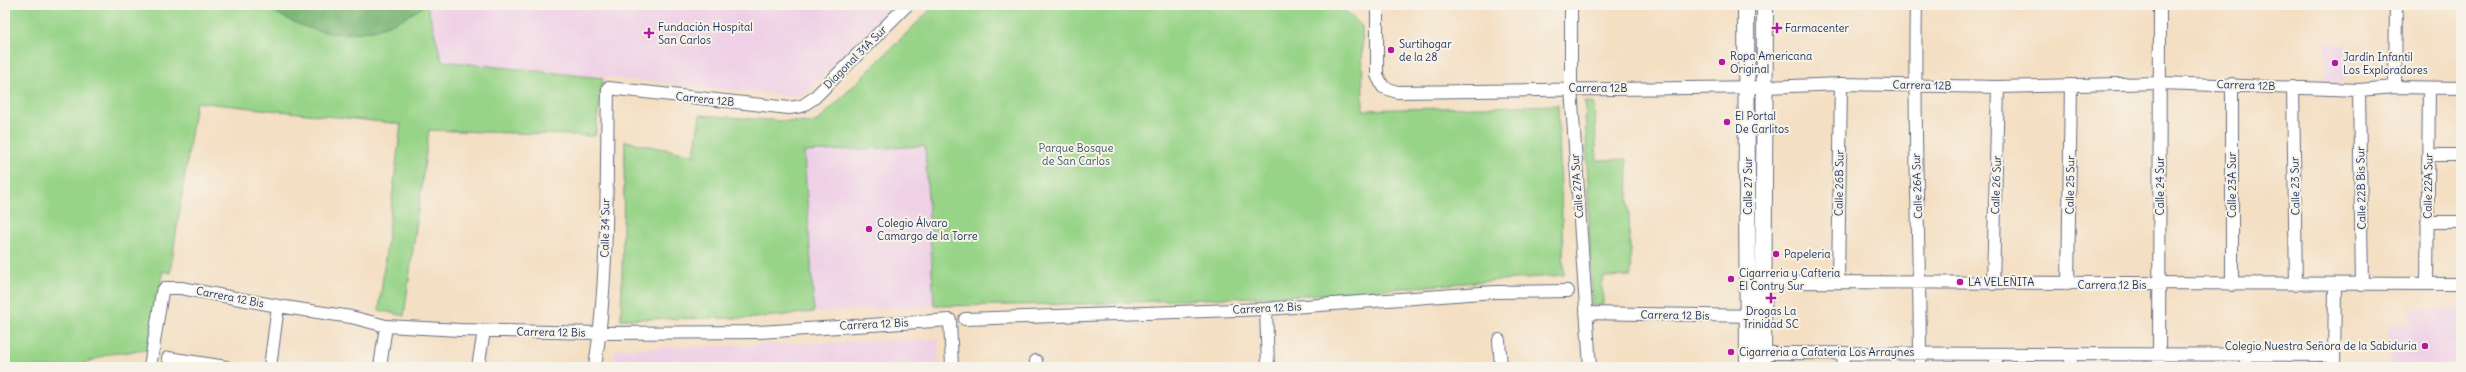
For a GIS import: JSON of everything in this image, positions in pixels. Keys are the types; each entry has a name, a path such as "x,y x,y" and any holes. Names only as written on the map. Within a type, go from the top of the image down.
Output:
{"main road":[{"name":"Calle 27 Sur","path":"1746,5 1747,88 1756,316 1763,360"},
{"name":"Calle 27 Sur","path":"1748,367 1756,316 1764,282 1765,5"}],"street":[{"name":"Diagonal 31A Sur","path":"802,106 814,98 907,5"},
{"name":"Carrera 12B","path":"1377,5 1377,75 1383,87 1397,92 1571,88 1765,88 1841,84 1998,87 2232,84 2359,90 2395,87 2461,88"},
{"name":"Calle 27A Sur","path":"1571,5 1571,88 1590,367"},
{"name":"Calle 26A Sur","path":"1916,5 1914,85 1920,283 1920,367"},
{"name":"Calle 24 Sur","path":"2159,367 2160,5"},
{"path":"2395,87 2396,5"},
{"name":"Calle 26B Sur","path":"1838,281 1841,84"},
{"name":"Calle 23A Sur","path":"2232,84 2232,285"},
{"name":"Calle 25 Sur","path":"2068,284 2071,85"},
{"name":"Calle 26 Sur","path":"1993,284 1998,87"},
{"name":"Calle 23 Sur","path":"2293,87 2296,285"},
{"name":"Carrera 12B","path":"608,88 789,108 802,106"},
{"name":"Calle 34 Sur","path":"595,367 600,333 608,88"},
{"name":"Calle 22A Sur","path":"2427,284 2429,88"},
{"name":"Calle 22B Bis Sur","path":"2359,90 2362,285"},
{"path":"2428,155 2461,155"},
{"path":"2428,222 2461,222"},
{"name":"Carrera 12 Bis","path":"1764,282 1838,281 2160,285 2461,284"},
{"path":"1763,360 1844,353 1920,353 2246,355 2334,361 2335,284"},
{"name":"Carrera 12 Bis","path":"150,367 160,297 165,288 180,288 278,306 351,317 386,326 484,331 600,333 759,332 950,320 952,367"},
{"name":"Carrera 12 Bis","path":"966,320 1266,309 1495,292 1568,291"},
{"path":"270,367 278,306"},
{"path":"1266,309 1268,367"},
{"name":"Carrera 12 Bis","path":"1586,313 1756,316"},
{"path":"380,367 386,326"},
{"path":"478,367 484,331"},
{"path":"1499,340 1501,367"},
{"path":"1843,367 1844,353"},
{"path":"1996,354 1996,367"},
{"path":"2071,354 2071,367"},
{"path":"2246,355 2246,367"},
{"path":"168,358 226,367"}],"shaded area":[{"name":"Fundación Hospital San Carlos","path":"427,5 893,5 802,97 442,61"},
{"name":"Jardín Infantil Los Exploradores","path":"2325,44 2346,44 2345,82 2325,81"},
{"name":"Colegio Álvaro Camargo de la Torre","path":"925,146 934,306 814,312 804,152"},
{"name":"Colegio Nuestra Señora de la Sabiduria","path":"2461,308 2461,367 2390,367 2389,325 2411,324 2410,309"},
{"path":"938,339 939,367 613,367 616,349"}],"green space":[{"path":"5,5 427,5 442,61 603,78 595,136 429,130 404,316 379,310 401,124 196,102 170,273 163,271 148,350 109,354 74,367 5,367"},
{"path":"267,5 425,5 410,15 376,29 342,33 324,32 307,27 281,15"},
{"name":"Parque Bosque de San Carlos","path":"935,5 1339,5 1362,26 1363,110 1558,105 1564,275 1329,294 1080,304 934,306 925,146 804,152 814,312 755,318 621,319 625,141 694,155 700,115 812,123 820,119"},
{"path":"1585,102 1594,102 1597,160 1627,159 1631,276 1602,277 1603,305 1592,306"}],"place":[{"name":"Farmacenter","path":"1777,28"},
{"name":"Fundación Hospital San Carlos","path":"649,33"},
{"name":"Surtihogar de la 28","path":"1391,50"},
{"name":"Ropa Americana Original","path":"1722,62"},
{"name":"Jardín Infantil Los Exploradores","path":"2335,63"},
{"name":"El Portal De Carlitos","path":"1727,122"},
{"name":"Colegio Álvaro Camargo de la Torre","path":"869,229"},
{"name":"Papeleria","path":"1776,254"},
{"name":"Cigarreria y Cafteria El Contry Sur","path":"1731,279"},
{"name":"LA VELEÑITA","path":"1960,282"},
{"name":"Drogas La Trinidad SC","path":"1771,298"},
{"name":"Colegio Nuestra Señora de la Sabiduria","path":"2425,346"},
{"name":"Cigarreria a Cafateria Los Arraynes","path":"1731,352"}]}
